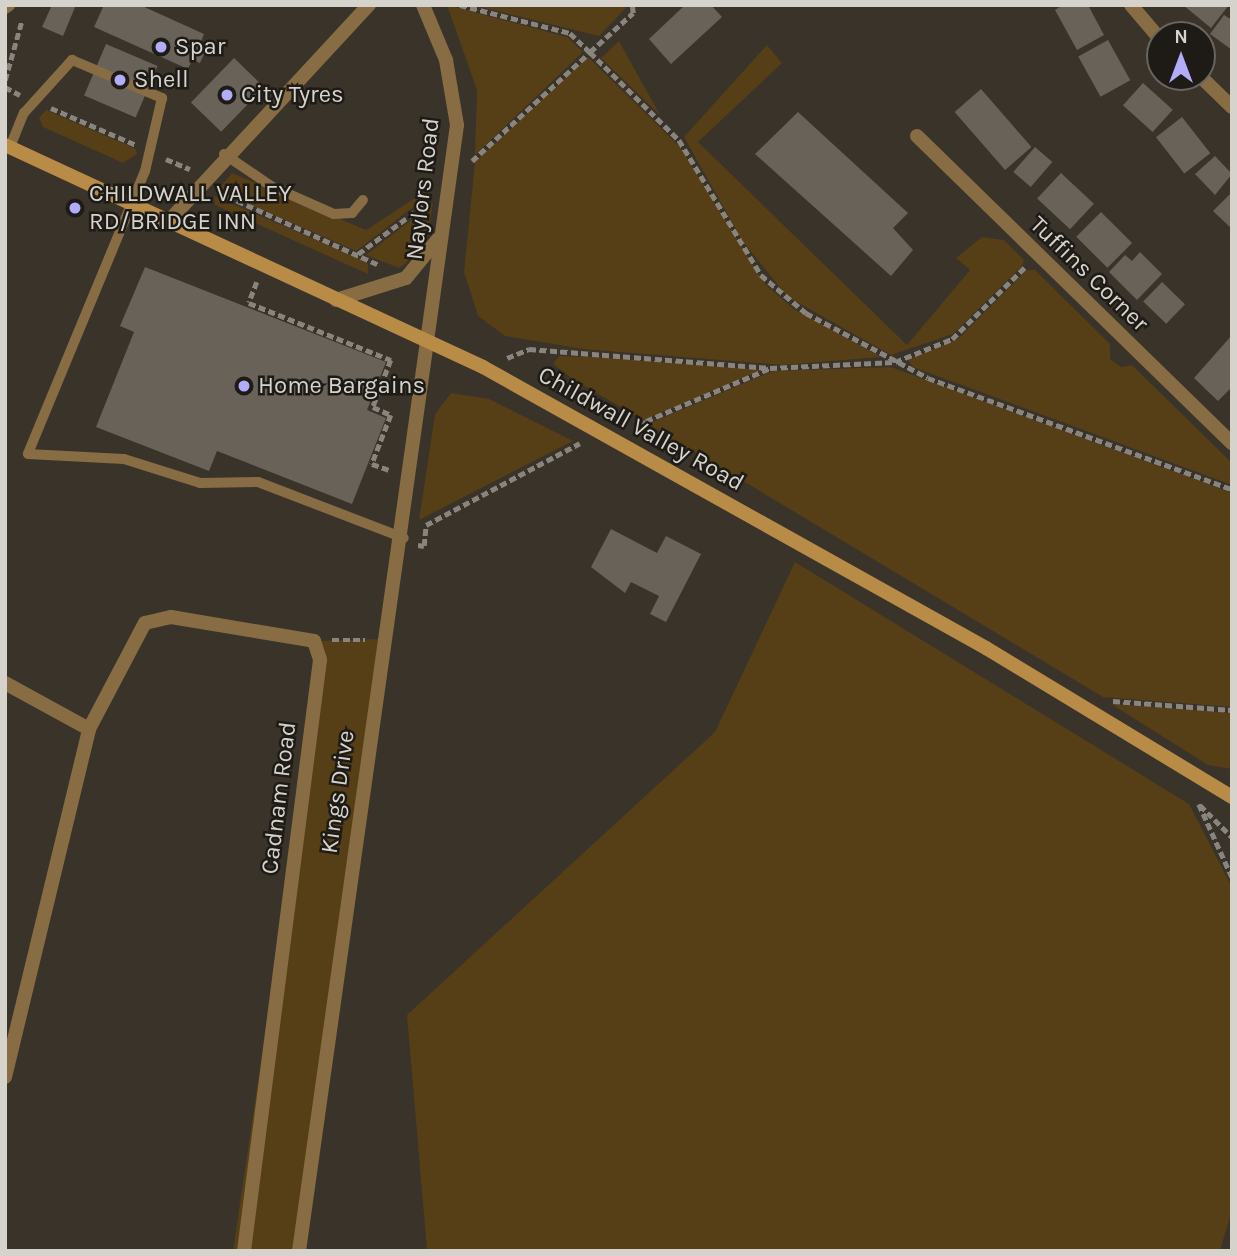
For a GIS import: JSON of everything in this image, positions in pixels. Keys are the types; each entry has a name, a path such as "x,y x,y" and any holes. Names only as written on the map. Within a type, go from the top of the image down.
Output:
{"main road":[{"name":"Childwall Valley Road","path":"7,146 166,224 483,367 589,427 632,447 1099,714 1232,797"}],"street":[{"path":"166,224 224,155 369,5"},
{"name":"Naylors Road","path":"423,5 455,97 453,161 427,341"},
{"path":"1131,5 1146,23"},
{"path":"1215,91 1232,107"},
{"name":"Tuffins Corner","path":"917,136 1036,256 1232,443"},
{"path":"336,300 406,278 442,232"},
{"name":"Kings Drive","path":"299,1251 381,639 403,540 427,341"},
{"path":"5,1077 89,729 145,623 171,617 314,641"},
{"name":"Cadnam Road","path":"244,1251 320,660 314,641"},
{"path":"5,683 89,729"}],"lane":[{"path":"7,146 24,113 72,60 162,98 130,207 28,454 124,459 200,483 258,482 403,540"},
{"path":"224,155 271,186 334,214 352,213 363,200"}],"path":[{"path":"460,5 570,33 679,139 772,287 895,362 1232,489"},
{"path":"453,161 472,161 633,13 632,5"},
{"path":"5,80 23,13"},
{"path":"357,255 432,199 446,201"},
{"path":"483,367 529,349 770,368 895,362 952,339 1036,256"},
{"path":"263,266 249,303 391,360 373,407 391,415 372,464 410,478"},
{"path":"632,447 646,421 770,368"},
{"path":"403,540 424,545 426,525 578,446 589,427"},
{"path":"314,641 381,639"},
{"path":"1099,714 1107,700 1232,710"},
{"path":"1199,804 1210,783"},
{"path":"1199,804 1232,836"},
{"path":"1199,804 1232,877"}],"shaded area":[{"path":"447,5 567,37 583,52 475,155 477,90"},
{"path":"472,5 623,5 626,8 599,36"},
{"path":"619,41 660,115 601,58"},
{"path":"767,45 782,63 698,142 907,345 970,270 956,258 982,237 1004,240 1024,260 1022,266 953,334 891,355 788,297 743,242 684,137"},
{"path":"588,57 680,147 765,284 795,310 881,357 783,365 583,349 505,336 478,316 464,272 475,162"},
{"path":"46,110 136,149 137,154 123,163 43,127 39,118"},
{"path":"232,173 366,230 429,189 429,195 356,251 235,198 220,187"},
{"path":"214,196 358,258 368,264 368,274 215,205"},
{"path":"433,203 427,237 405,264 399,268 366,255"},
{"path":"1027,270 1035,270 1110,344 1110,359 1121,367 1132,365 1232,463 1232,485 913,367 908,360 958,339"},
{"path":"559,356 762,370 643,420 574,380 553,364"},
{"path":"891,367 1232,493 1232,707 1103,697 648,424 773,371"},
{"path":"451,393 489,399 573,441 419,520 435,414"},
{"path":"795,562 1189,804 1232,887 1232,1209 1220,1251 427,1251 407,1015 715,732"},
{"path":"381,639 295,1251 233,1251 320,660 314,641"},
{"path":"1111,704 1232,713 1232,769 1208,765"}],"building":[{"path":"52,5 76,5 63,36 42,27"},
{"name":"Spar","path":"104,5 140,5 204,34 201,42 208,45 200,63 192,60 188,69 94,27"},
{"path":"685,5 711,5 722,17 671,64 649,39"},
{"path":"1063,5 1088,5 1104,35 1077,50 1055,10"},
{"path":"1183,5 1229,5 1216,22 1202,21"},
{"path":"1224,15 1232,20 1232,50 1216,38 1216,26"},
{"path":"1108,40 1130,80 1101,97 1078,56"},
{"name":"Shell","path":"106,44 158,66 136,117 84,96"},
{"name":"City Tyres","path":"234,58 264,87 221,132 191,103"},
{"path":"1143,83 1146,91 1152,91 1173,110 1153,132 1123,105"},
{"path":"981,89 1032,147 1005,170 955,112"},
{"path":"798,112 908,213 893,228 913,250 891,276 755,154"},
{"path":"1182,117 1210,153 1184,174 1156,137"},
{"path":"1035,147 1052,162 1031,187 1013,172"},
{"path":"1215,156 1232,174 1215,195 1195,174"},
{"path":"1061,173 1094,204 1070,229 1037,199"},
{"path":"1232,192 1232,229 1213,211"},
{"path":"1101,212 1132,243 1107,268 1076,237"},
{"path":"1140,252 1162,274 1137,300 1109,272 1125,255 1132,261"},
{"name":"Home Bargains","path":"145,267 386,362 367,410 386,418 352,504 217,451 209,471 96,427 134,332 120,326"},
{"path":"1162,282 1185,304 1166,324 1143,301"},
{"path":"1232,335 1232,387 1218,401 1194,378"},
{"path":"611,529 657,553 666,536 701,554 666,622 650,614 659,596 631,582 625,593 591,567"}],"place":[{"name":"Spar","path":"161,47"},
{"name":"Shell","path":"120,80"},
{"name":"City Tyres","path":"227,95"},
{"name":"CHILDWALL VALLEY RD/BRIDGE INN","path":"75,208"},
{"name":"Home Bargains","path":"244,386"}]}
